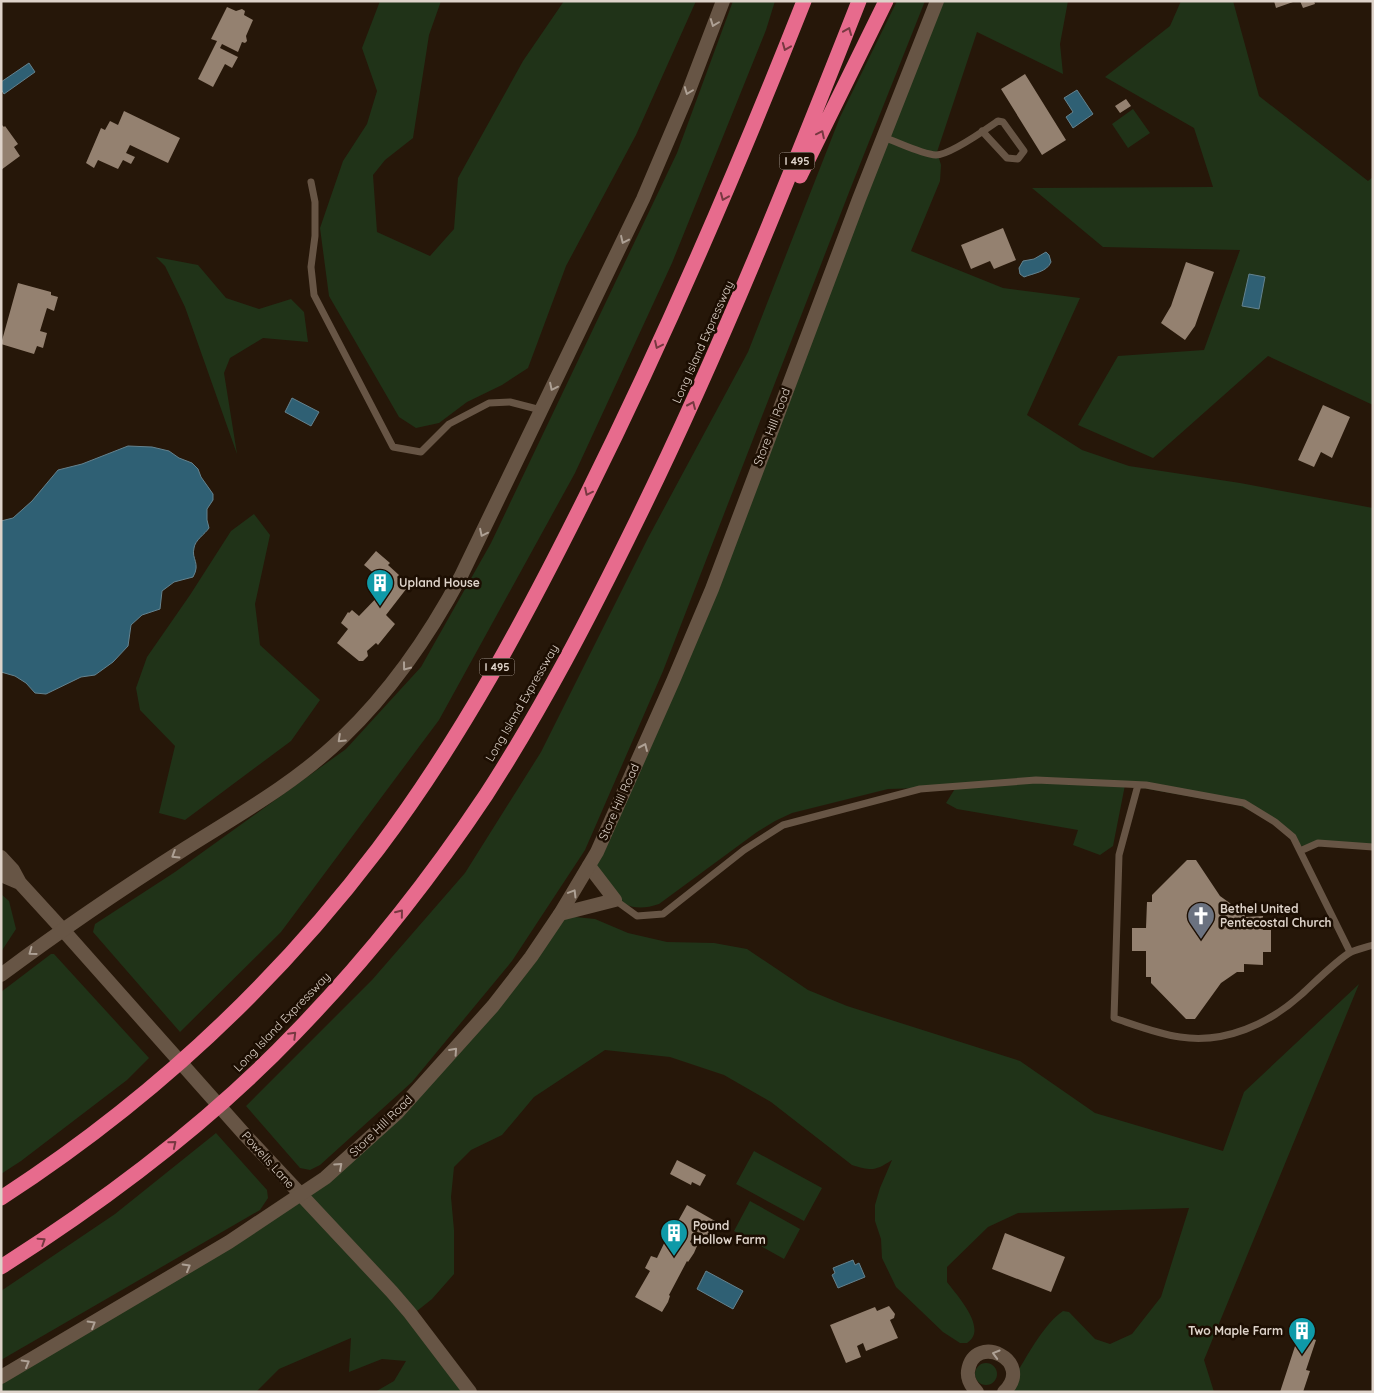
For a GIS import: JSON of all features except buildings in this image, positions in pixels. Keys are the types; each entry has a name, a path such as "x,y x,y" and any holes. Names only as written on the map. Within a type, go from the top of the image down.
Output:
{"highway":[{"name":"I 495","path":"1,1198 111,1120 188,1056 256,992 318,922 378,848 440,760 501,660 563,542 622,423 685,287 752,131 804,1"},
{"name":"Long Island Expressway","path":"1,1267 46,1238 144,1168 225,1101 294,1034 360,962 421,886 486,794 549,691 612,571 672,450 730,319 796,161 859,1"},
{"path":"730,319 886,1"}],"main road":[{"path":"1,975 63,930 294,778 342,739 375,705 414,656 446,604 478,543 643,199 686,98 723,1"},
{"name":"Store Hill Road","path":"1,1378 222,1246 325,1178 403,1107 493,1006 531,957 589,866 626,789 712,589 793,372 937,1"},
{"path":"1,857 13,870 20,883"},
{"path":"560,914 616,900 589,866"},
{"path":"1,872 20,883"},
{"name":"Powells Lane","path":"20,883 245,1134 392,1292 470,1392"},
{"path":"977,1392 969,1381 969,1365 980,1354 995,1352 1002,1355 1011,1365 1012,1379 1004,1392"}],"lane":[{"path":"884,137 938,155 950,151 982,131 998,121 1003,122 1024,151 1018,159 1007,158 982,131"},
{"path":"311,182 315,202 315,236 311,267 314,295 393,447 421,452 449,424 489,403 510,402 542,410"},
{"path":"616,900 637,916 663,914 744,850 783,825 920,789 1036,780 1138,785 1244,803 1274,822 1293,837 1350,952"},
{"path":"1138,785 1118,855 1114,1018 1178,1037 1192,1038 1234,1033 1254,1027 1270,1018 1298,998 1350,952 1373,945"},
{"path":"1300,851 1318,843 1373,847"}],"green space":[{"path":"380,1 441,1 429,35 413,138 385,160 373,175 377,232 430,256 454,229 458,178 523,61 564,1 696,1 636,135 566,266 528,368 502,385 467,402 439,423 416,428 399,417 329,296 320,228 343,161 367,124 377,91 362,48"},
{"path":"733,1 775,1 766,30 672,263 575,473 439,720 281,932 180,1032 93,932 95,924 175,872 346,749 421,667 491,543 677,153"},
{"path":"897,1 925,1 663,671 585,850 512,961 412,1082 320,1165 310,1170 300,1168 246,1106 372,980 465,873 541,752 648,538 748,352 840,117"},
{"path":"937,1 1068,1 1060,44 1063,74 977,32 936,155 938,155 941,165 940,181 911,251 1003,288 1080,298 1027,415 1082,450 1129,466 1240,483 1373,508 1373,845 1295,846 1281,825 1238,805 1125,785 1113,846 1100,855 1073,845 1078,830 957,809 946,803 956,787 888,789 792,813 757,832 659,904 646,907 626,905 611,893 589,866 626,789"},
{"path":"1181,1 1233,1 1259,96 1368,181 1373,177 1373,405 1268,356 1153,458 1078,425 1118,356 1204,350 1240,250 1103,247 1032,188 1213,187 1194,128 1105,77 1170,26"},
{"path":"1133,109 1150,133 1128,148 1112,124"},
{"path":"156,257 198,265 226,298 259,309 291,299 304,312 308,342 263,338 230,358 224,373 237,454 185,307 165,266"},
{"path":"254,514 270,535 255,604 260,645 320,700 291,741 185,820 159,813 175,746 140,710 136,688 147,657 231,531"},
{"path":"1,894 9,901 16,929 1,952"},
{"path":"565,916 595,919 628,933 667,942 714,943 747,949 808,990 847,1006 1020,1061 1095,1113 1223,1151 1244,1092 1359,984 1204,1360 1214,1392 1004,1392 1040,1335 1055,1317 1063,1311 1069,1312 1095,1339 1110,1344 1132,1334 1161,1297 1189,1208 1018,1213 988,1227 947,1267 947,1282 973,1321 974,1335 967,1343 960,1343 943,1332 896,1287 882,1258 881,1239 875,1221 875,1205 892,1160 873,1169 852,1165 771,1102 724,1075 670,1057 605,1050 534,1097 502,1135 471,1150 454,1167 451,1197 454,1230 454,1274 432,1299 412,1315 470,1392 375,1392 394,1381 406,1361 382,1359 349,1372 351,1338 279,1369 256,1392 1,1392 1,1380 194,1263 370,1138"},
{"path":"51,954 54,954 149,1058 127,1080 21,1161 1,1174 1,992"},
{"path":"216,1133 267,1190 268,1198 260,1210 1,1360 1,1291 115,1214"},
{"path":"754,1151 822,1188 804,1221 736,1184"},
{"path":"750,1201 800,1229 784,1259 734,1231"},
{"path":"982,1363 990,1363 997,1370 997,1378 990,1385 982,1385 975,1378 975,1370"}],"water":[{"path":"29,63 35,72 4,94 1,89 1,82"},
{"path":"1077,90 1093,114 1073,128 1066,117 1073,112 1064,98"},
{"path":"1046,252 1051,262 1046,268 1024,277 1020,274 1019,268 1023,261 1034,259"},
{"path":"1249,274 1265,277 1259,309 1242,306"},
{"path":"292,398 319,412 311,426 285,412"},
{"path":"128,446 152,447 169,451 179,458 192,463 198,469 201,477 213,494 213,500 207,509 209,528 198,540 193,552 196,565 195,572 193,577 174,582 162,591 160,609 142,615 131,625 128,646 113,662 95,675 81,677 46,694 35,693 26,683 15,676 1,672 1,521 13,518 32,501 58,470 82,464"},
{"path":"853,1260 855,1265 859,1263 865,1277 838,1288 832,1275 835,1273 833,1268"},
{"path":"706,1271 743,1291 733,1309 697,1289"}],"place":[{"name":"Upland House","path":"380,607"},
{"name":"Bethel United Pentecostal Church","path":"1201,940"},
{"name":"Pound Hollow Farm","path":"674,1257"},
{"name":"Two Maple Farm","path":"1302,1355"}]}
